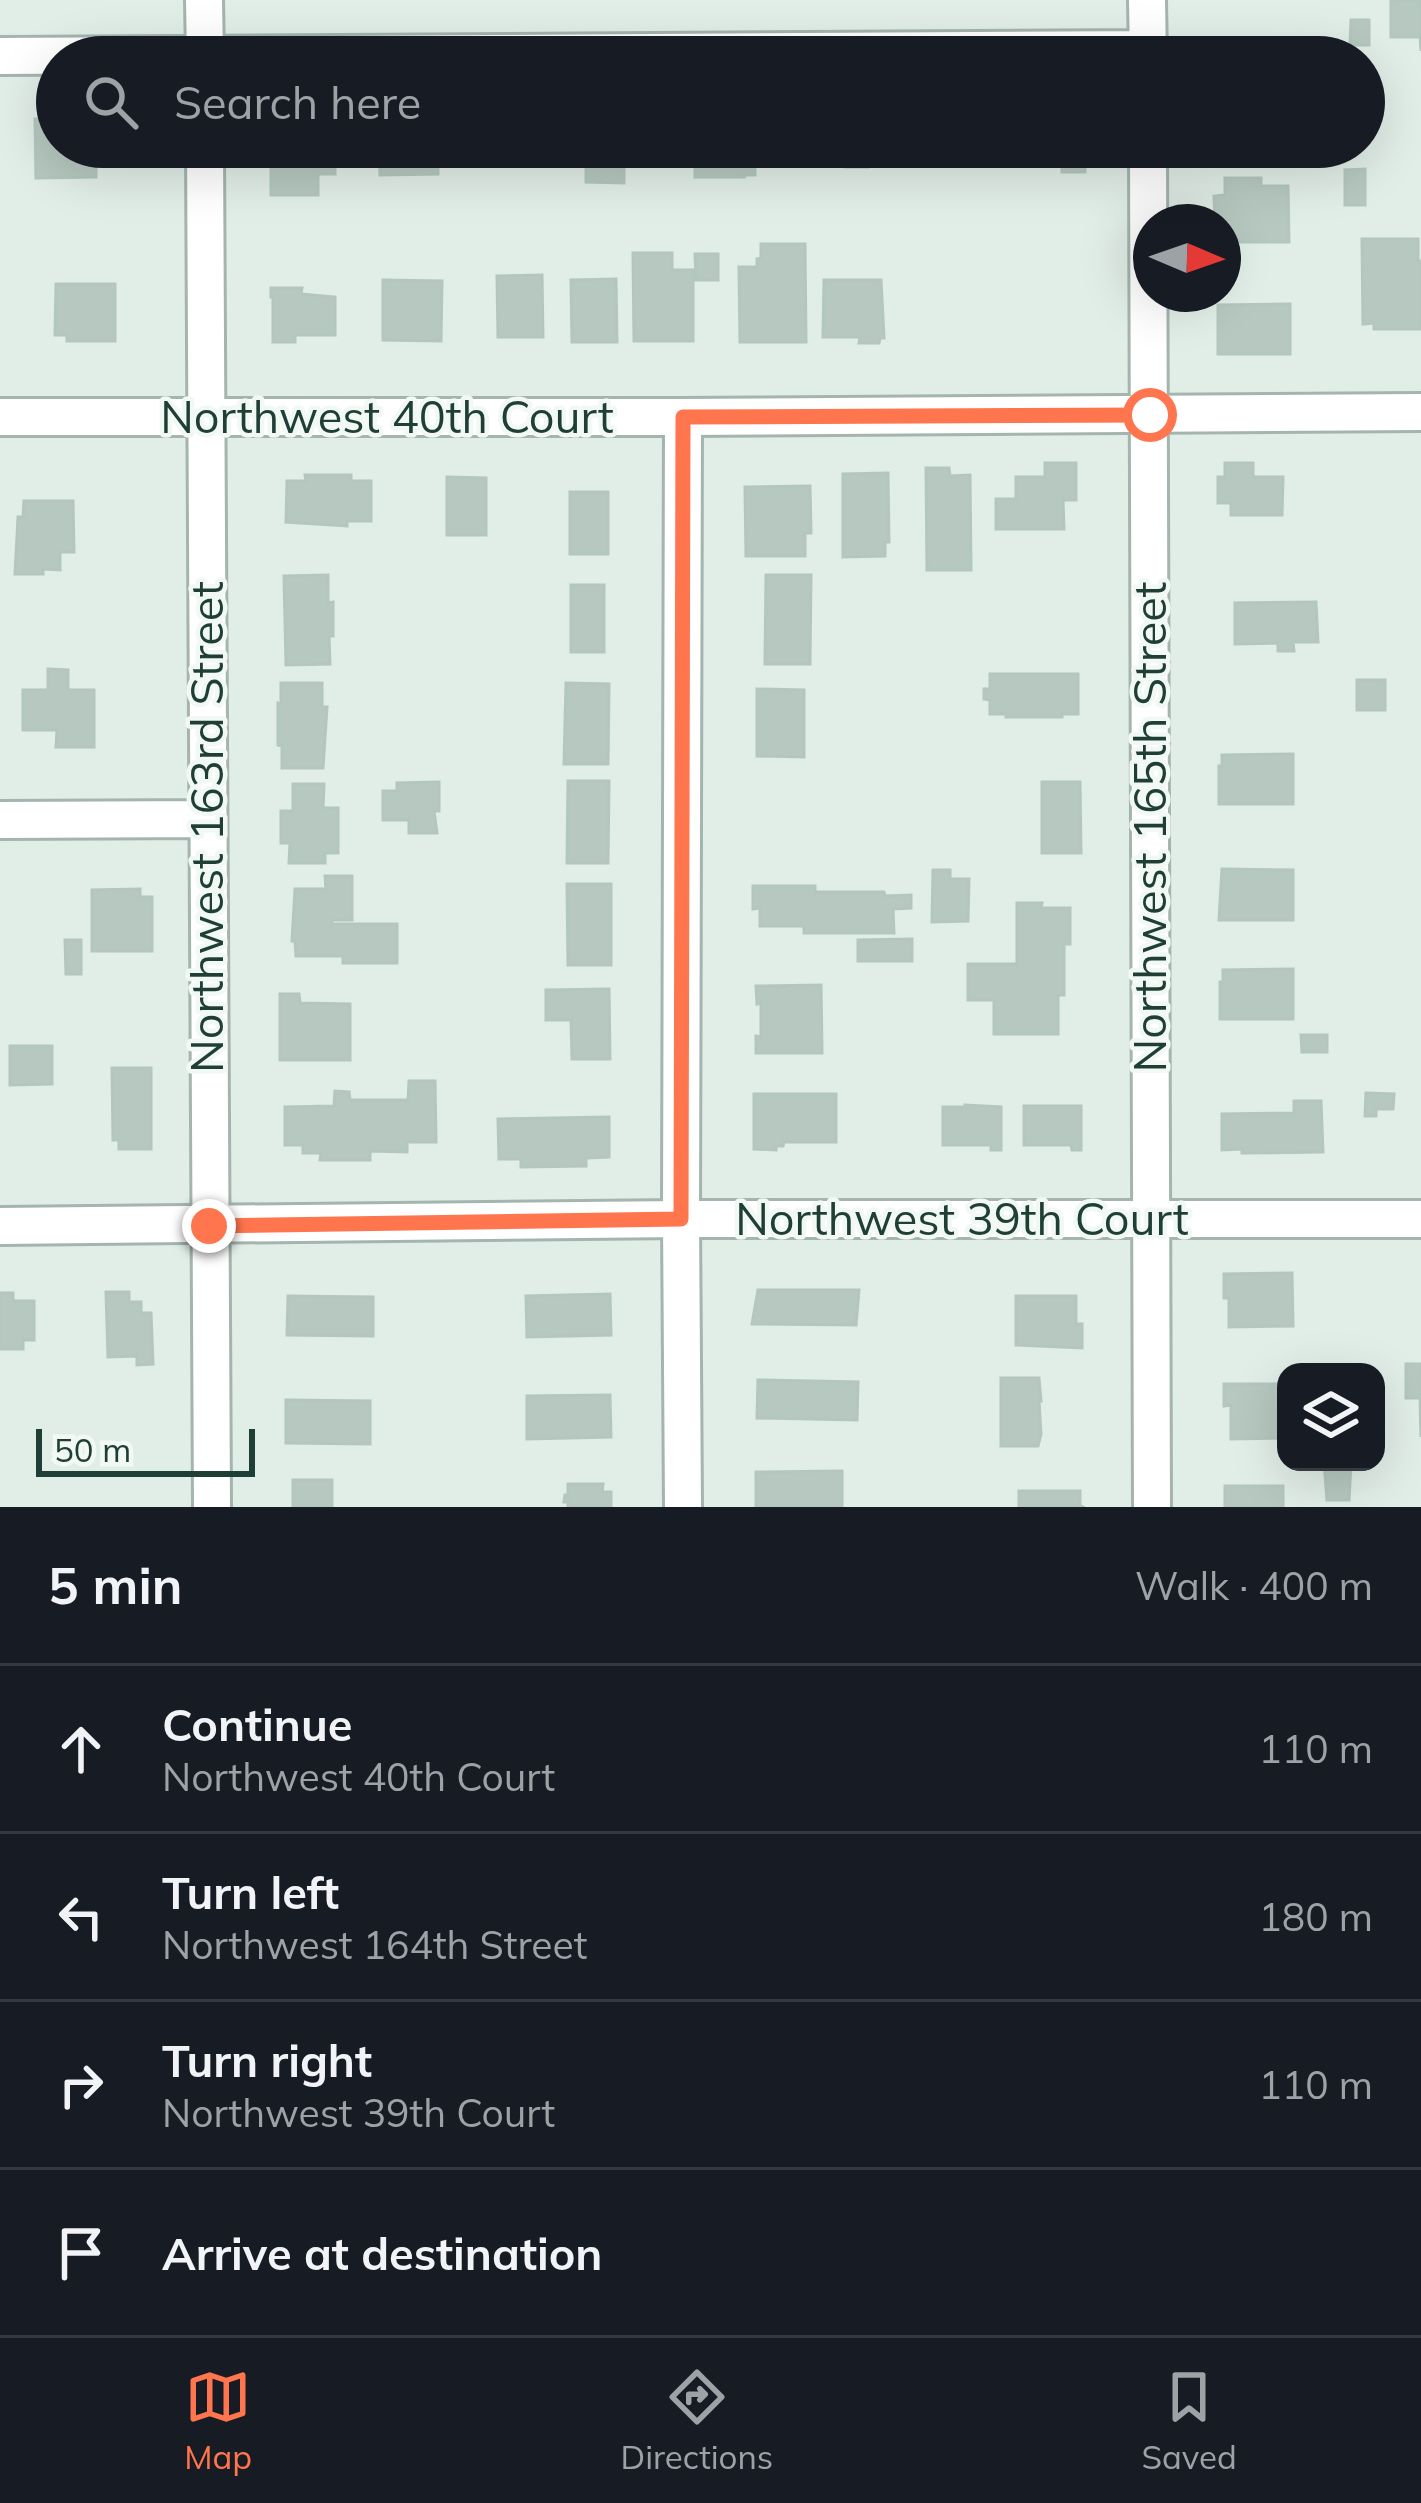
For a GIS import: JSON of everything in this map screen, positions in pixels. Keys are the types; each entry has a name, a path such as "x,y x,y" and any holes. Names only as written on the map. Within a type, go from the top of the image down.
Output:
{"street":[{"path":"204,0 205,36"},
{"path":"1147,0 1148,36"},
{"path":"0,56 36,56"},
{"name":"Northwest 163rd Street","path":"205,168 212,1507"},
{"name":"Northwest 165th Street","path":"1148,168 1152,1507"},
{"name":"Northwest 40th Court","path":"0,417 1421,412"},
{"path":"683,417 683,1507"},
{"path":"0,820 207,819"},
{"name":"Northwest 39th Court","path":"0,1226 681,1219 1421,1219"}],"building":[{"path":"1391,0 1421,0 1421,51 1420,37 1391,37"},
{"path":"1351,20 1369,20 1369,36 1350,36"},
{"path":"35,119 36,168 96,168 96,177 36,178"},
{"path":"271,168 335,168 335,174 318,174 318,195 271,195"},
{"path":"380,168 438,168 438,174 380,175"},
{"path":"586,168 624,168 624,183 586,182"},
{"path":"695,168 755,168 755,175 744,177 695,177"},
{"path":"1062,168 1085,168 1085,172 1062,172"},
{"path":"1365,169 1365,205 1345,205 1345,170"},
{"path":"1225,178 1261,178 1261,186 1288,186 1289,242 1241,242 1241,204 1214,204 1214,196 1225,195"},
{"path":"1362,239 1418,239 1421,329 1374,329 1374,323 1363,324"},
{"path":"761,244 805,244 806,342 740,342 739,267 757,267"},
{"path":"633,253 672,253 672,270 693,270 693,341 634,341"},
{"path":"695,254 718,254 718,280 696,280"},
{"path":"542,275 543,337 498,337 497,276"},
{"path":"616,279 617,342 572,342 571,280"},
{"path":"383,280 442,281 441,341 383,340"},
{"path":"824,280 881,280 884,338 879,343 859,343 860,337 823,337"},
{"path":"56,284 115,284 115,341 67,341 67,335 55,335"},
{"path":"271,288 302,288 301,294 335,297 335,335 295,335 295,342 273,342"},
{"path":"1290,304 1290,354 1218,354 1218,312 1241,312 1241,305"},
{"path":"1045,463 1076,463 1076,500 1063,500 1064,529 996,529 996,499 1016,499 1016,477 1045,477"},
{"path":"1225,463 1253,463 1253,477 1283,477 1282,515 1231,515 1231,503 1218,503 1218,477 1225,477"},
{"path":"926,468 949,468 950,476 970,475 971,570 927,570"},
{"path":"888,473 885,556 843,557 843,474"},
{"path":"305,475 351,475 351,481 371,481 371,521 347,521 347,526 286,522 287,481 306,481"},
{"path":"447,477 486,478 486,535 447,535"},
{"path":"810,486 811,533 805,533 805,556 746,556 745,487"},
{"path":"570,492 608,492 608,554 570,554"},
{"path":"24,501 73,501 74,552 60,552 60,570 15,574 18,517 23,517"},
{"path":"328,575 328,603 333,602 330,664 286,665 284,576"},
{"path":"766,575 811,575 810,664 765,664"},
{"path":"571,585 604,585 604,652 571,652"},
{"path":"1316,602 1318,642 1293,642 1294,651 1278,651 1278,643 1235,644 1235,603"},
{"path":"48,669 68,670 68,690 94,690 94,747 56,747 57,730 23,730 23,690 48,690"},
{"path":"990,674 1078,674 1078,714 990,714 984,689 990,689"},
{"path":"1357,680 1385,680 1385,710 1357,710"},
{"path":"281,683 322,683 322,707 327,707 323,768 282,768 282,746 278,745"},
{"path":"566,683 609,684 608,764 564,764"},
{"path":"757,689 804,690 804,757 757,756"},
{"path":"1293,754 1293,804 1219,804 1222,755"},
{"path":"568,781 609,781 608,863 567,863"},
{"path":"439,782 439,811 434,811 437,833 409,833 409,820 383,820 383,791 397,791 397,783"},
{"path":"1042,782 1080,782 1081,853 1042,853"},
{"path":"293,784 324,784 323,808 338,808 338,853 325,853 325,863 289,863 290,843 281,843 281,811 293,811"},
{"path":"1222,869 1293,870 1293,920 1219,920"},
{"path":"933,870 950,870 950,879 969,879 968,921 932,922"},
{"path":"325,876 352,876 352,920 332,920 332,924 397,924 397,963 343,963 343,956 296,956 292,941 295,889 326,889"},
{"path":"567,884 611,884 611,965 568,965"},
{"path":"753,886 911,895 911,908 893,909 894,933 804,933 804,926 760,926 760,908 753,909"},
{"path":"140,889 140,897 152,897 152,951 92,951 92,890"},
{"path":"1017,903 1070,908 1064,995 1058,995 1058,1034 994,1034 994,1000 968,1000 968,964 1017,964"},
{"path":"912,939 912,961 858,961 858,940"},
{"path":"65,940 81,940 81,974 66,974"},
{"path":"1293,969 1293,1019 1220,1019 1223,970"},
{"path":"821,985 822,1053 756,1053 761,1003 757,1004 756,986"},
{"path":"609,989 610,1059 572,1059 571,1020 546,1020 546,990"},
{"path":"280,994 299,994 300,1003 350,1004 350,1060 280,1060"},
{"path":"1301,1035 1327,1035 1327,1052 1302,1052"},
{"path":"10,1046 52,1046 52,1084 10,1085"},
{"path":"112,1068 151,1068 151,1149 119,1149 119,1140 113,1140"},
{"path":"409,1081 435,1081 436,1142 407,1142 407,1152 370,1151 370,1160 320,1160 321,1153 303,1153 303,1145 285,1145 285,1107 334,1106 335,1091 349,1092 350,1100 408,1100"},
{"path":"1366,1093 1394,1094 1393,1109 1376,1109 1376,1116 1365,1116"},
{"path":"754,1094 836,1094 836,1142 784,1142 776,1150 754,1149"},
{"path":"1294,1101 1321,1101 1323,1152 1222,1150 1222,1114 1294,1113"},
{"path":"1024,1106 1081,1106 1081,1150 1072,1150 1071,1145 1024,1145"},
{"path":"943,1107 1001,1107 1001,1150 991,1150 991,1145 943,1145"},
{"path":"609,1117 609,1157 586,1158 586,1166 521,1167 521,1159 499,1159 498,1119"},
{"path":"1292,1273 1293,1326 1229,1327 1224,1274"},
{"path":"758,1290 859,1290 856,1325 752,1324"},
{"path":"106,1292 129,1292 129,1302 141,1302 141,1313 151,1313 153,1364 137,1365 137,1356 108,1357"},
{"path":"0,1293 13,1293 13,1301 34,1301 34,1340 23,1340 23,1349 0,1349"},
{"path":"610,1294 611,1335 527,1337 526,1296"},
{"path":"288,1296 373,1297 373,1336 287,1335"},
{"path":"1016,1296 1076,1296 1082,1348 1016,1345"},
{"path":"1406,1364 1421,1364 1421,1437 1420,1398 1406,1398"},
{"path":"1001,1378 1039,1378 1038,1446 1001,1446"},
{"path":"758,1380 858,1382 857,1420 757,1418"},
{"path":"1224,1384 1277,1384 1277,1438 1231,1439 1231,1405 1224,1406"},
{"path":"610,1395 611,1437 527,1439 527,1396"},
{"path":"286,1400 370,1401 370,1444 286,1443"},
{"path":"842,1471 842,1507 756,1507 756,1472"},
{"path":"1325,1471 1351,1471 1349,1500 1327,1500"},
{"path":"293,1480 332,1480 332,1507 293,1507"},
{"path":"568,1484 603,1484 602,1492 611,1492 611,1507 568,1507 564,1502"},
{"path":"1225,1486 1283,1486 1283,1507 1225,1507"},
{"path":"1019,1491 1080,1491 1083,1507 1019,1507"}],"route":[{"path":"209,1226 681,1219 683,417 1150,415"}]}
